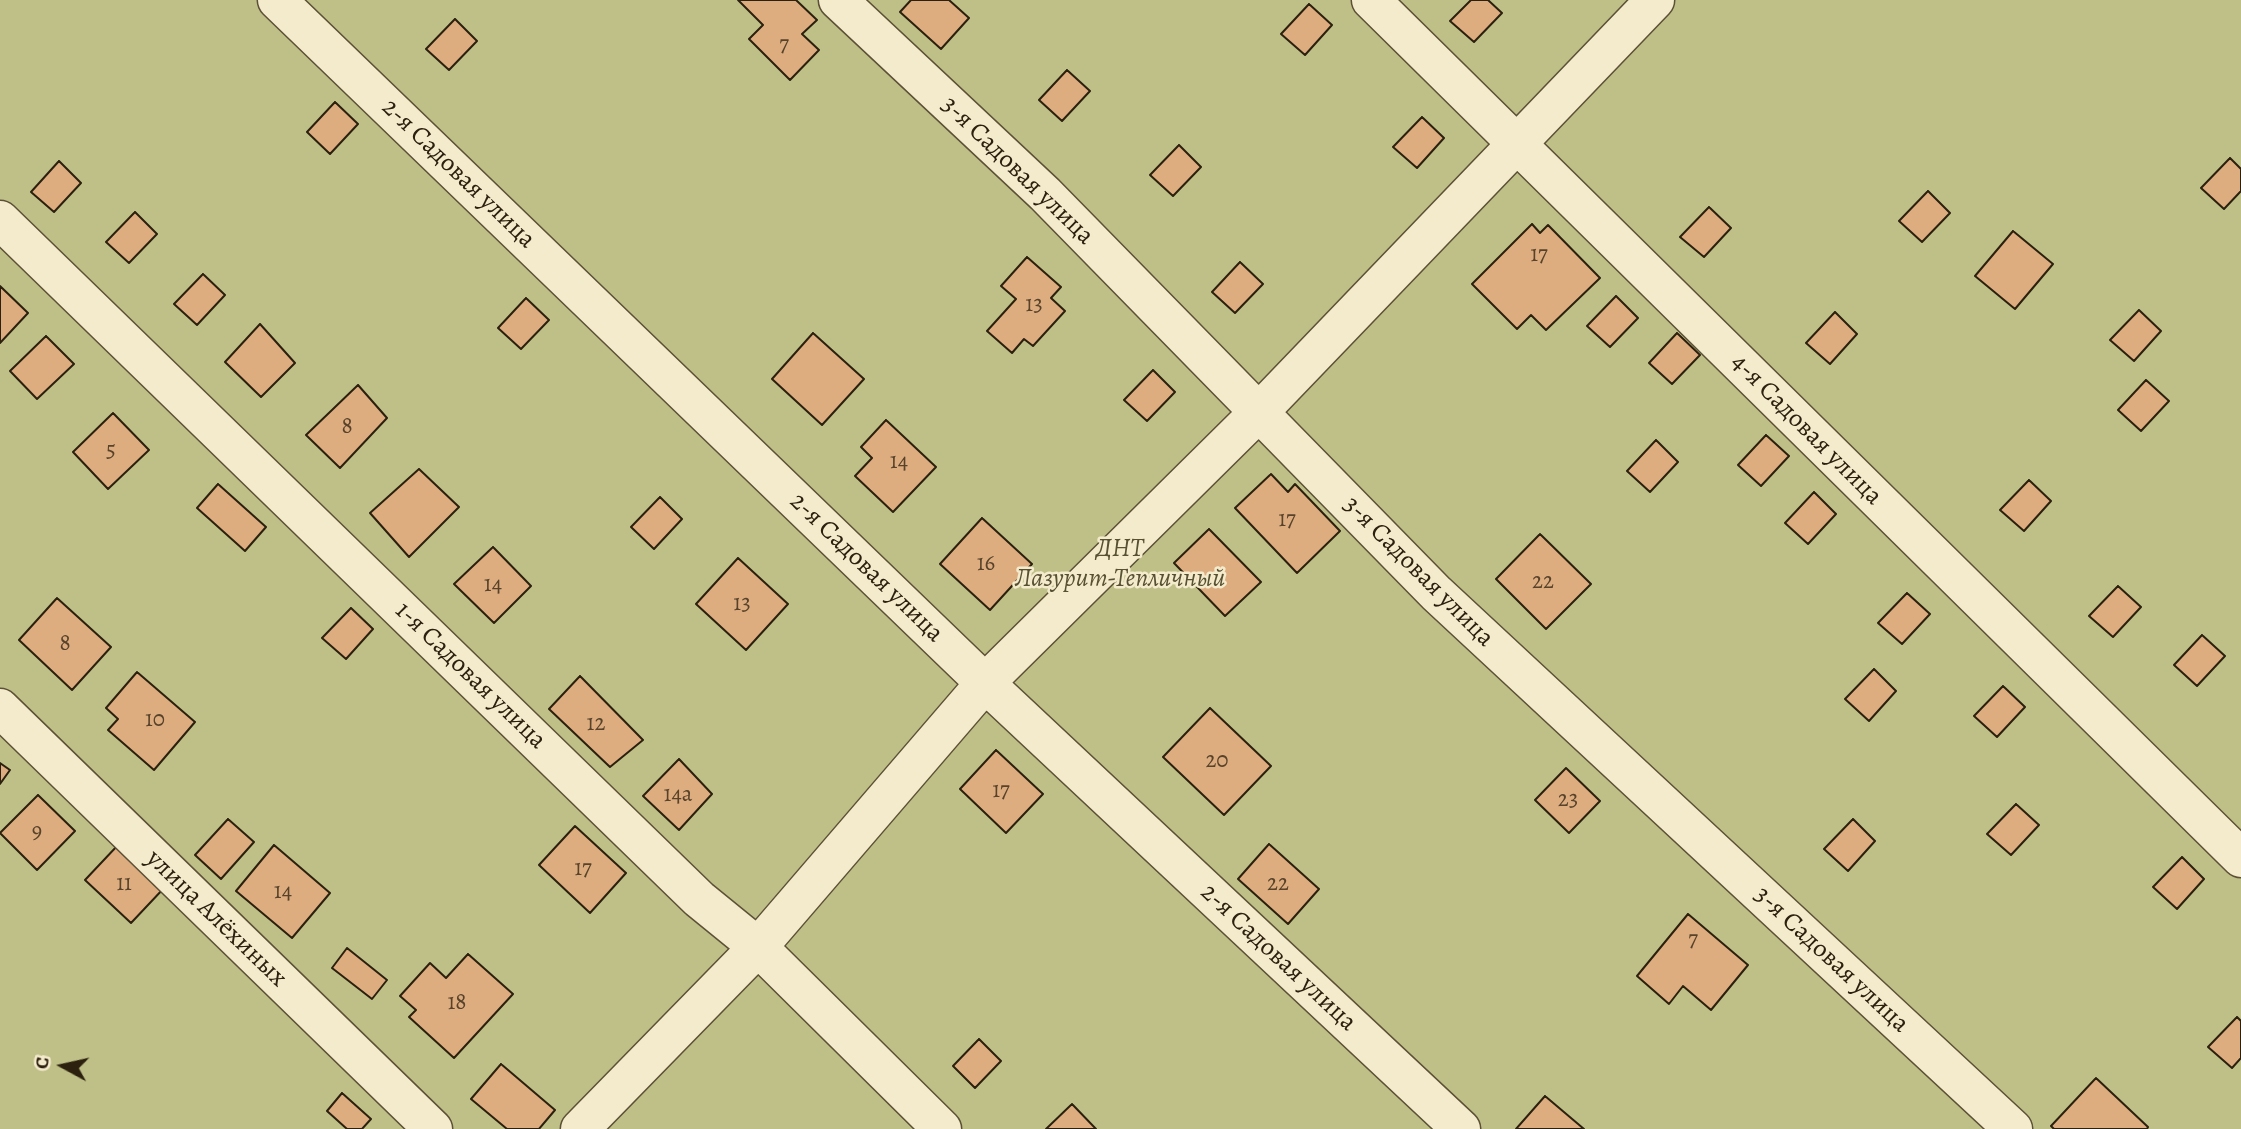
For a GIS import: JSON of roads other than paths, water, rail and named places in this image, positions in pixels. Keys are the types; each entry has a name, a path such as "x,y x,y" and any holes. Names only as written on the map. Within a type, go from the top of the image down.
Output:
{"street":[{"name":"2-я Садовая улица","path":"277,0 985,684 1461,1129"},
{"name":"3-я Садовая улица","path":"838,0 1045,194 1436,593 2012,1129"},
{"name":"4-я Садовая улица","path":"1371,0 2241,858"},
{"path":"580,1129 758,947 985,684 1260,411 1655,0"},
{"name":"1-я Садовая улица","path":"0,220 699,899 758,947 942,1129"},
{"name":"улица Алёхиных","path":"0,708 433,1129"}],"park label":[{"name":"ДНТ Лазурит-Тепличный","path":"1120,565"}]}
